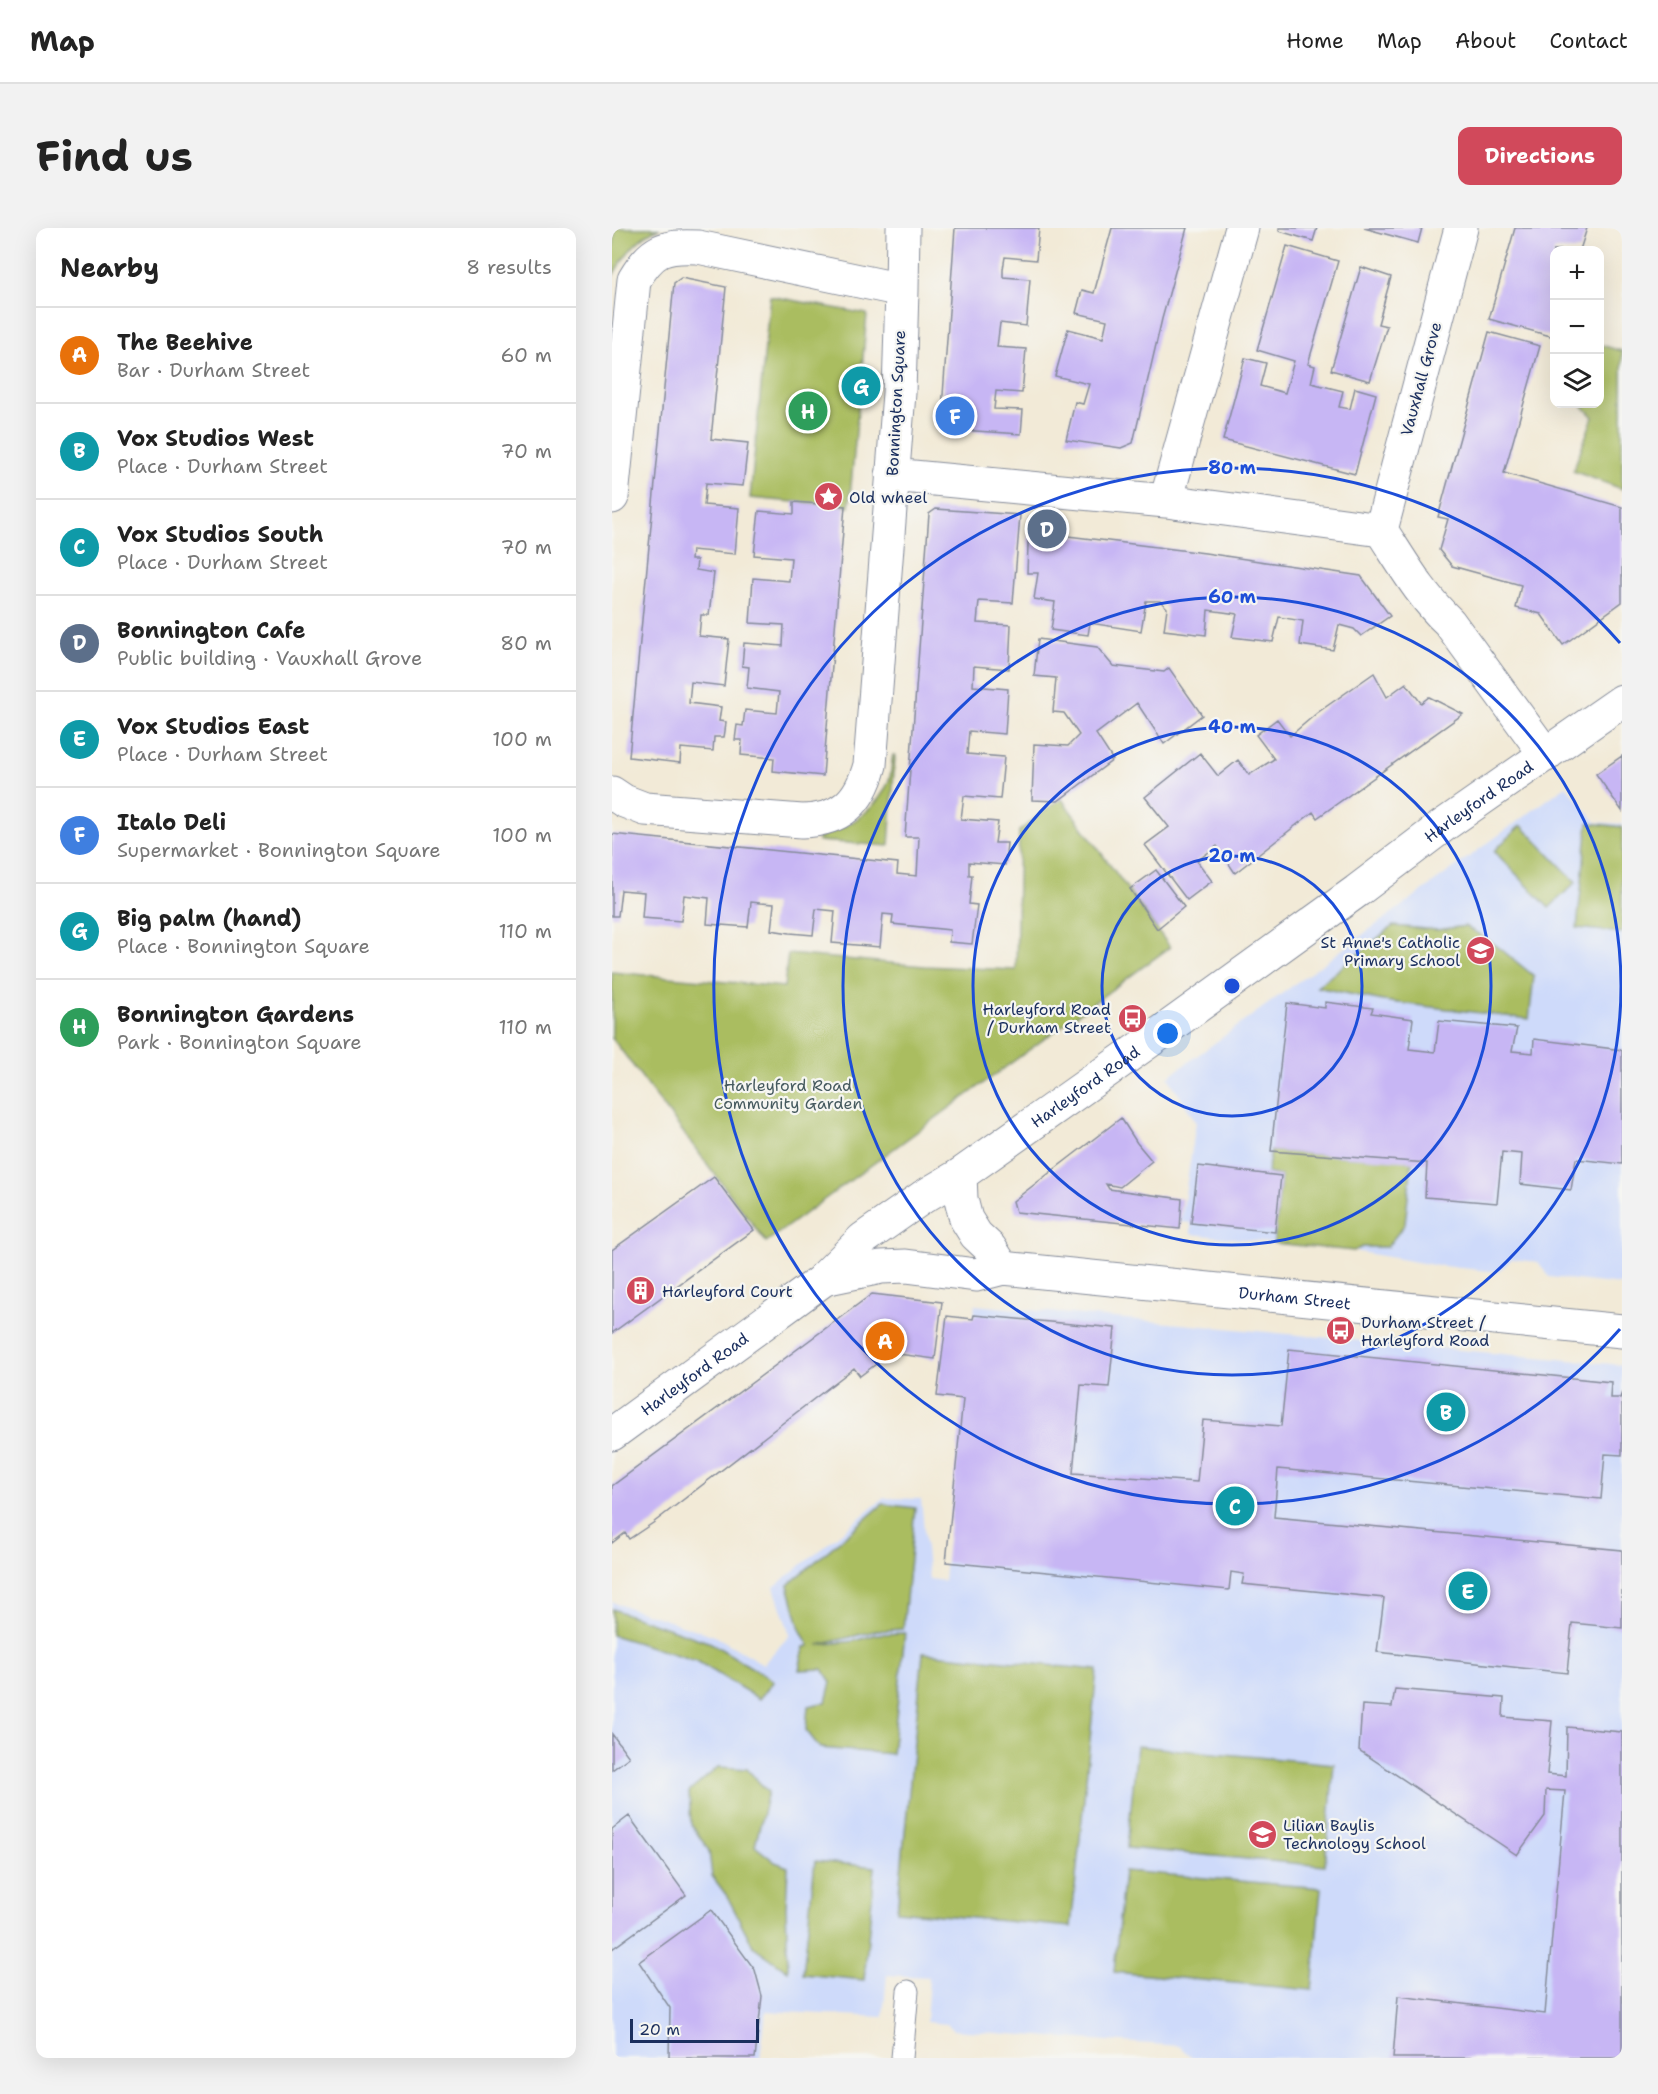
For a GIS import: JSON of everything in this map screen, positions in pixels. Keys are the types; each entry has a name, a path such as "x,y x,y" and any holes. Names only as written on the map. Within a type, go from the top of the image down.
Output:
{"main road":[{"name":"Bonnington Square","path":"612,793 624,801 645,809 802,821 817,820 840,813 855,798 865,781 870,765 898,393 903,228"},
{"path":"1166,501 1242,228"},
{"name":"Vauxhall Grove","path":"1381,530 1461,228"},
{"path":"612,496 634,280 645,262 661,250 678,246 698,247 902,290"},
{"path":"892,475 1166,501 1381,530 1435,609 1449,622 1546,755"},
{"name":"Harleyford Road","path":"612,1434 824,1279 863,1239 923,1197 960,1175 1148,1042 1444,825 1622,701"},
{"path":"960,1175 966,1219 1003,1268"},
{"name":"Durham Street","path":"824,1279 881,1267 906,1266 976,1275 1003,1268 1622,1331"}],"lane":[{"path":"902,2058 908,1991"}],"shaded area":[{"name":"St Anne's Catholic Primary School","path":"1566,786 1596,822 1622,824 1622,1285 1549,1277 1538,1262 1512,1259 1498,1272 1434,1265 1354,1251 1191,1234 1191,1223 1181,1222 1196,1122 1168,1077"},
{"path":"975,1305 1622,1365 1622,2058 1192,2058 1179,2046 953,2030 946,2024 926,2022 929,1977 887,1975 883,2017 766,2011 760,2058 612,2058 612,1602 715,1636 763,1664 790,1635 774,1587 884,1498 921,1499 929,1579 944,1581"}],"green space":[{"path":"616,228 660,228 645,236 627,253 613,275 612,256"},
{"path":"770,296 867,314 849,507 750,498"},
{"path":"1604,346 1622,351 1622,489 1573,471 1593,417 1585,408 1604,408"},
{"path":"893,755 895,755 889,846 818,841 818,838 859,818 876,802 889,780"},
{"name":"Harleyford Road Community Garden","path":"1061,798 1170,947 766,1242 612,1038 612,972 784,987 788,954 924,966 1016,970 1019,831"},
{"path":"1588,823 1622,827 1622,933 1577,928"},
{"path":"1521,825 1576,882 1549,908 1494,851"},
{"path":"1393,926 1437,930 1466,926 1497,946 1534,976 1529,1019 1383,1001 1317,987"},
{"path":"1271,1151 1412,1161 1405,1224 1387,1247 1362,1247 1354,1251 1274,1243 1281,1176 1267,1173"},
{"path":"883,1504 915,1508 903,1629 875,1631 818,1645 854,1641 877,1634 905,1633 892,1754 820,1748 806,1730 808,1706 826,1702 831,1682 823,1669 799,1670 804,1647 809,1646 800,1629 788,1585"},
{"path":"612,1609 711,1643 774,1681 759,1699 697,1661 612,1635"},
{"path":"923,1653 1097,1670 1071,1927 897,1911"},
{"path":"1137,1746 1334,1764 1325,1866 1127,1848"},
{"path":"718,1767 747,1769 768,1792 755,1846 775,1862 788,1867 786,1907 788,1971 753,1946 727,1896 712,1876 709,1851 691,1824 689,1792"},
{"path":"815,1861 875,1867 864,1980 803,1974"},
{"path":"1124,1871 1321,1888 1312,1990 1114,1972"}],"building":[{"path":"955,228 1039,228 1036,260 1005,257 1003,269 1003,277 1030,279 1026,326 1000,323 997,347 1026,349 1022,393 996,391 994,409 1023,410 1021,434 945,429 941,423"},
{"path":"1112,228 1187,228 1162,319 1133,443 1121,448 1066,440 1075,402 1083,404 1089,384 1055,376 1068,329 1103,338 1107,320 1076,313 1082,290 1094,293"},
{"path":"1279,228 1317,228 1313,241 1279,231"},
{"path":"1364,228 1422,228 1418,243"},
{"path":"1515,228 1587,228 1581,246 1550,246 1550,336 1489,319"},
{"path":"1287,246 1338,261 1308,364 1315,366 1311,383 1343,391 1339,407 1350,409 1355,388 1376,394 1355,474 1223,440 1245,358 1266,363 1260,386 1285,393 1294,361 1257,350"},
{"path":"1361,267 1391,277 1378,324 1387,326 1370,381 1331,370"},
{"path":"681,278 726,287 711,439 748,443 743,486 706,483 704,505 739,508 735,554 692,550 691,560 697,560 696,570 714,573 709,615 701,615 699,636 729,639 724,686 691,682 689,703 721,707 719,721 726,722 724,737 714,737 713,751 681,748 680,763 629,757 674,283"},
{"path":"1489,332 1540,346 1504,473 1622,507 1622,602 1563,645 1541,614 1516,608 1521,585 1452,566 1439,550 1448,519 1438,517"},
{"path":"794,502 845,506 823,776 773,771 774,758 741,755 742,740 735,740 737,725 743,726 745,710 777,713 779,692 747,688 749,667 742,666 744,643 783,646 784,625 750,623 753,578 789,581 791,558 754,555 759,511 794,514"},
{"path":"936,509 1020,515 1013,603 979,601 977,623 1011,625 1009,669 974,666 973,686 1008,689 1005,734 969,731 967,754 1004,757 1000,799 964,796 961,819 998,822 995,843 1007,843 1005,865 969,862 969,875 972,875 969,904 977,905 972,944 949,942 950,930 892,924 893,915 883,914 880,947 832,943 835,911 816,909 813,935 790,933 771,930 774,904 751,902 748,927 707,924 709,898 684,895 681,921 642,918 644,892 621,890 618,916 612,916 612,834 898,863 897,874 917,876 919,837 905,837 929,514"},
{"path":"1029,517 1057,520 1059,522 1057,534 1060,535 1361,576 1390,616 1361,636 1354,629 1339,625 1333,650 1300,645 1303,621 1279,617 1273,642 1232,637 1237,614 1208,610 1206,635 1164,630 1167,608 1160,601 1146,601 1141,631 1090,623 1088,635 1051,630 1055,602 1034,599 1038,573 1027,573"},
{"path":"1038,639 1097,647 1113,666 1164,672 1169,668 1202,715 1164,744 1137,703 1096,734 1113,760 1058,801 1032,800 1034,744 1068,746 1079,735 1064,713 1053,712 1056,678 1034,676"},
{"path":"1374,673 1387,697 1406,683 1421,703 1429,697 1463,714 1317,818 1313,812 1235,873 1217,846 1197,861 1212,881 1187,900 1145,845 1169,827 1145,797 1200,753 1218,776 1238,760 1249,775 1274,759 1256,735 1277,719 1290,736 1317,713"},
{"path":"1622,756 1622,811 1596,774"},
{"path":"1156,870 1184,907 1157,929 1130,889"},
{"path":"1325,1002 1373,1008 1371,1013 1413,1019 1409,1049 1435,1052 1439,1021 1517,1028 1512,1051 1533,1053 1534,1039 1622,1050 1622,1164 1576,1159 1571,1190 1520,1184 1522,1154 1502,1152 1497,1203 1425,1197 1427,1163 1271,1151 1287,1003 1325,1008"},
{"path":"1121,1118 1152,1161 1120,1187 1106,1184 1109,1189 1182,1199 1180,1229 1016,1212 1013,1201"},
{"path":"1198,1166 1281,1176 1275,1232 1191,1223"},
{"name":"Harleyford Court","path":"714,1177 754,1230 612,1333 612,1250"},
{"path":"872,1294 942,1302 935,1359 891,1353 860,1376 854,1368 653,1523 629,1539 625,1533 612,1543 612,1486"},
{"path":"974,1315 1115,1328 1109,1387 1081,1385 1073,1473 1197,1482 1203,1420 1281,1426 1289,1349 1611,1382 1610,1398 1620,1398 1622,1392 1622,1455 1605,1454 1601,1499 1278,1469 1274,1517 1622,1550 1622,1628 1572,1623 1567,1673 1377,1652 1384,1598 1242,1584 1244,1574 1231,1572 1229,1590 946,1562 963,1399 937,1396 947,1316 973,1319"},
{"path":"1395,1689 1504,1698 1503,1717 1552,1721 1547,1774 1566,1776 1567,1727 1622,1732 1622,2058 1393,2058 1398,1996 1545,2014 1565,1791 1546,1790 1545,1816 1517,1855 1359,1750 1362,1705 1392,1707"},
{"path":"612,1734 629,1757 612,1770"},
{"path":"629,1816 686,1895 612,1949 612,1829"},
{"path":"711,1910 755,1970 762,1996 755,2058 669,2058 670,2008 639,1962"}],"place":[{"name":"Big palm (hand)","path":"861,386"},
{"name":"Bonnington Gardens","path":"808,411"},
{"name":"Italo Deli","path":"955,416"},
{"name":"Old wheel","path":"828,497"},
{"name":"Bonnington Cafe","path":"1047,529"},
{"name":"St Anne's Catholic Primary School","path":"1481,951"},
{"name":"Harleyford Road / Durham Street","path":"1132,1018"},
{"name":"Harleyford Court","path":"641,1291"},
{"name":"Durham Street / Harleyford Road","path":"1340,1331"},
{"name":"The Beehive","path":"885,1341"},
{"name":"Vox Studios West","path":"1446,1412"},
{"name":"Vox Studios South","path":"1235,1506"},
{"name":"Vox Studios East","path":"1468,1591"},
{"name":"Lilian Baylis Technology School","path":"1262,1834"}]}
